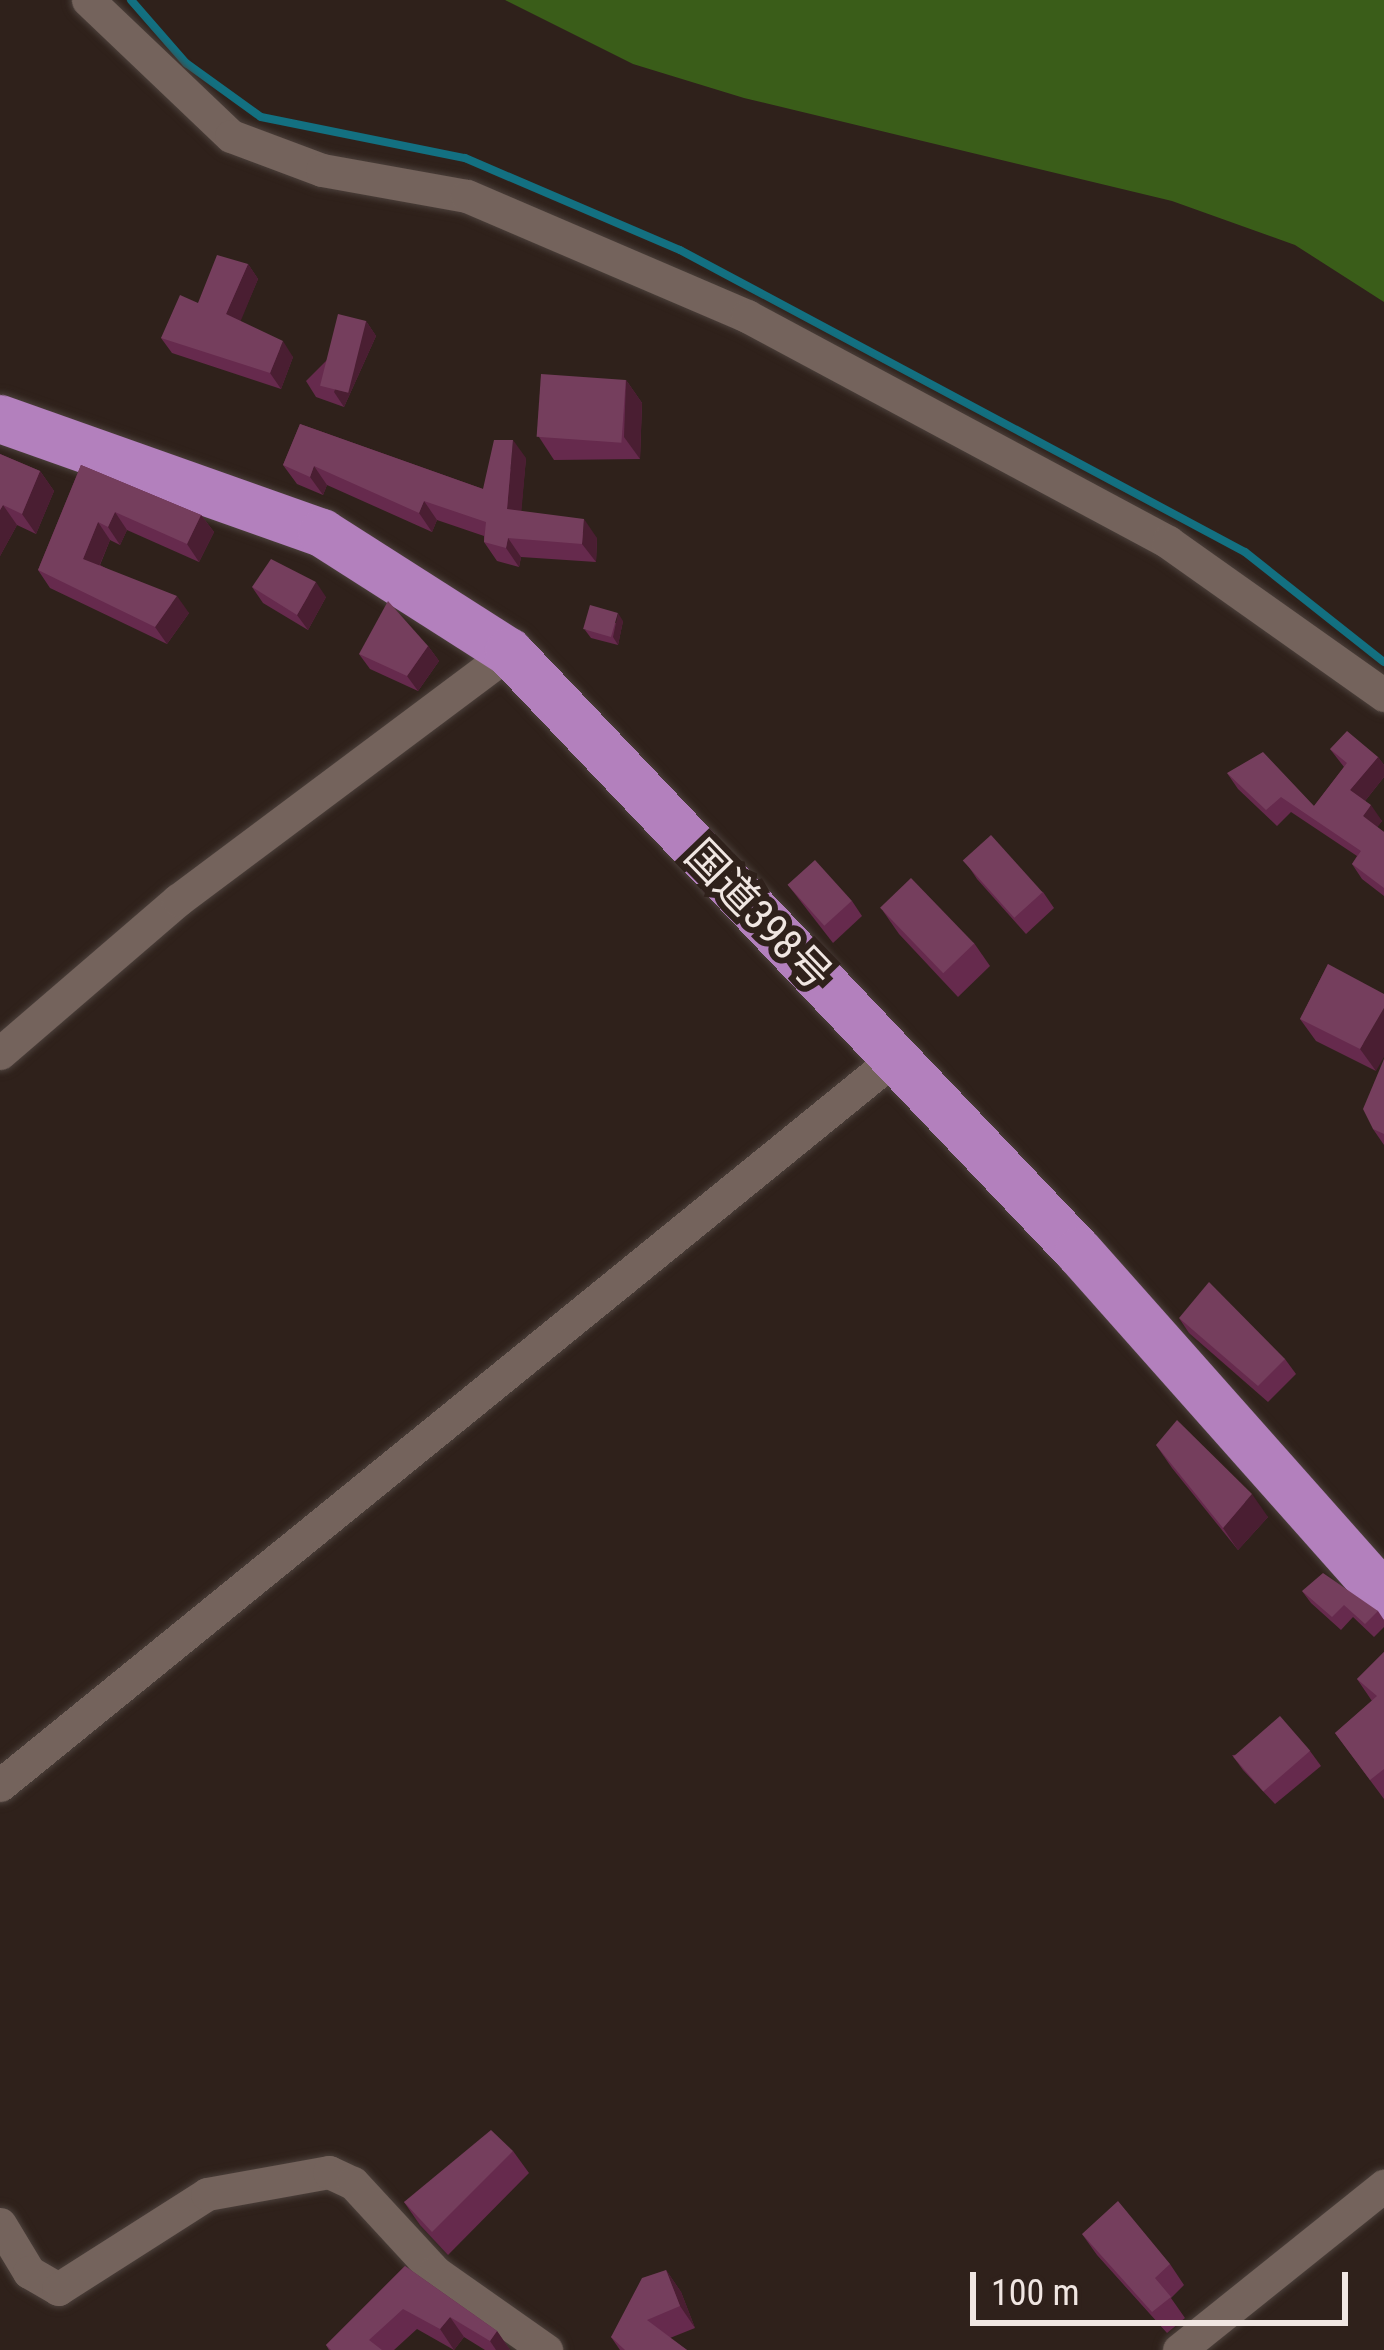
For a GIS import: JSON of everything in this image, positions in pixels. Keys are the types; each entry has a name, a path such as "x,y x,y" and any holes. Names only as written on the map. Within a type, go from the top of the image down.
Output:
{"highway":[{"name":"国道398号","path":"0,419 322,533 509,652 895,1058 1384,1596"}],"street":[{"path":"88,0 231,136 322,170 467,196 747,316 1168,542 1384,695"},
{"path":"0,1053 178,900 509,652"},
{"path":"0,1786 895,1058"},
{"path":"0,2224 28,2272 58,2289 207,2194 329,2172 353,2183 435,2272 546,2350"},
{"path":"1179,2350 1384,2186"}],"green space":[{"path":"505,0 1384,0 1384,302 1295,245 1172,201 744,98 633,64"}],"building":[{"path":"217,255 248,264 226,314 283,341 270,373 161,338 180,295 198,303"},
{"path":"338,314 366,321 348,393 320,386"},
{"path":"541,374 626,380 621,443 537,437"},
{"path":"300,424 483,489 494,440 513,440 507,509 584,519 582,544 508,538 506,548 484,542 486,522 424,501 419,513 314,466 310,477 283,465"},
{"path":"0,454 40,471 22,514 3,505 0,510"},
{"path":"81,465 201,515 187,544 115,512 108,527 98,522 83,559 177,596 155,627 38,570"},
{"path":"271,559 316,582 297,615 252,587"},
{"path":"388,601 428,646 407,676 359,654"},
{"path":"590,605 618,613 611,637 583,629"},
{"path":"1347,731 1378,757 1350,790 1371,805 1363,816 1384,832 1384,888 1352,864 1361,851 1281,797 1266,810 1227,773 1263,752 1314,806 1347,763 1330,749"},
{"path":"991,835 1043,892 1014,918 963,860"},
{"path":"815,860 852,901 824,926 788,885"},
{"path":"911,878 974,943 943,973 880,908"},
{"path":"1328,964 1384,994 1384,1008 1360,1049 1300,1019"},
{"path":"1384,1059 1384,1134 1373,1129 1363,1109"},
{"path":"1209,1282 1285,1359 1258,1386 1179,1318"},
{"path":"1177,1420 1252,1494 1223,1528 1156,1445"},
{"path":"1323,1573 1378,1611 1365,1624 1344,1605 1332,1617 1302,1591"},
{"path":"1384,1652 1384,1769 1370,1780 1335,1733 1377,1696 1357,1679"},
{"path":"1280,1716 1310,1751 1263,1791 1233,1757"},
{"path":"491,2130 513,2151 432,2232 404,2202"},
{"path":"1118,2201 1170,2264 1155,2278 1171,2297 1152,2312 1082,2234"},
{"path":"405,2266 497,2331 490,2341 450,2317 440,2329 403,2309 369,2340 382,2350 331,2350 326,2345"},
{"path":"666,2270 680,2306 647,2320 687,2350 625,2350 611,2337 642,2278"}],"waterway":[{"path":"131,0 186,63 261,117 465,158 680,250 1245,552 1384,662"}]}
